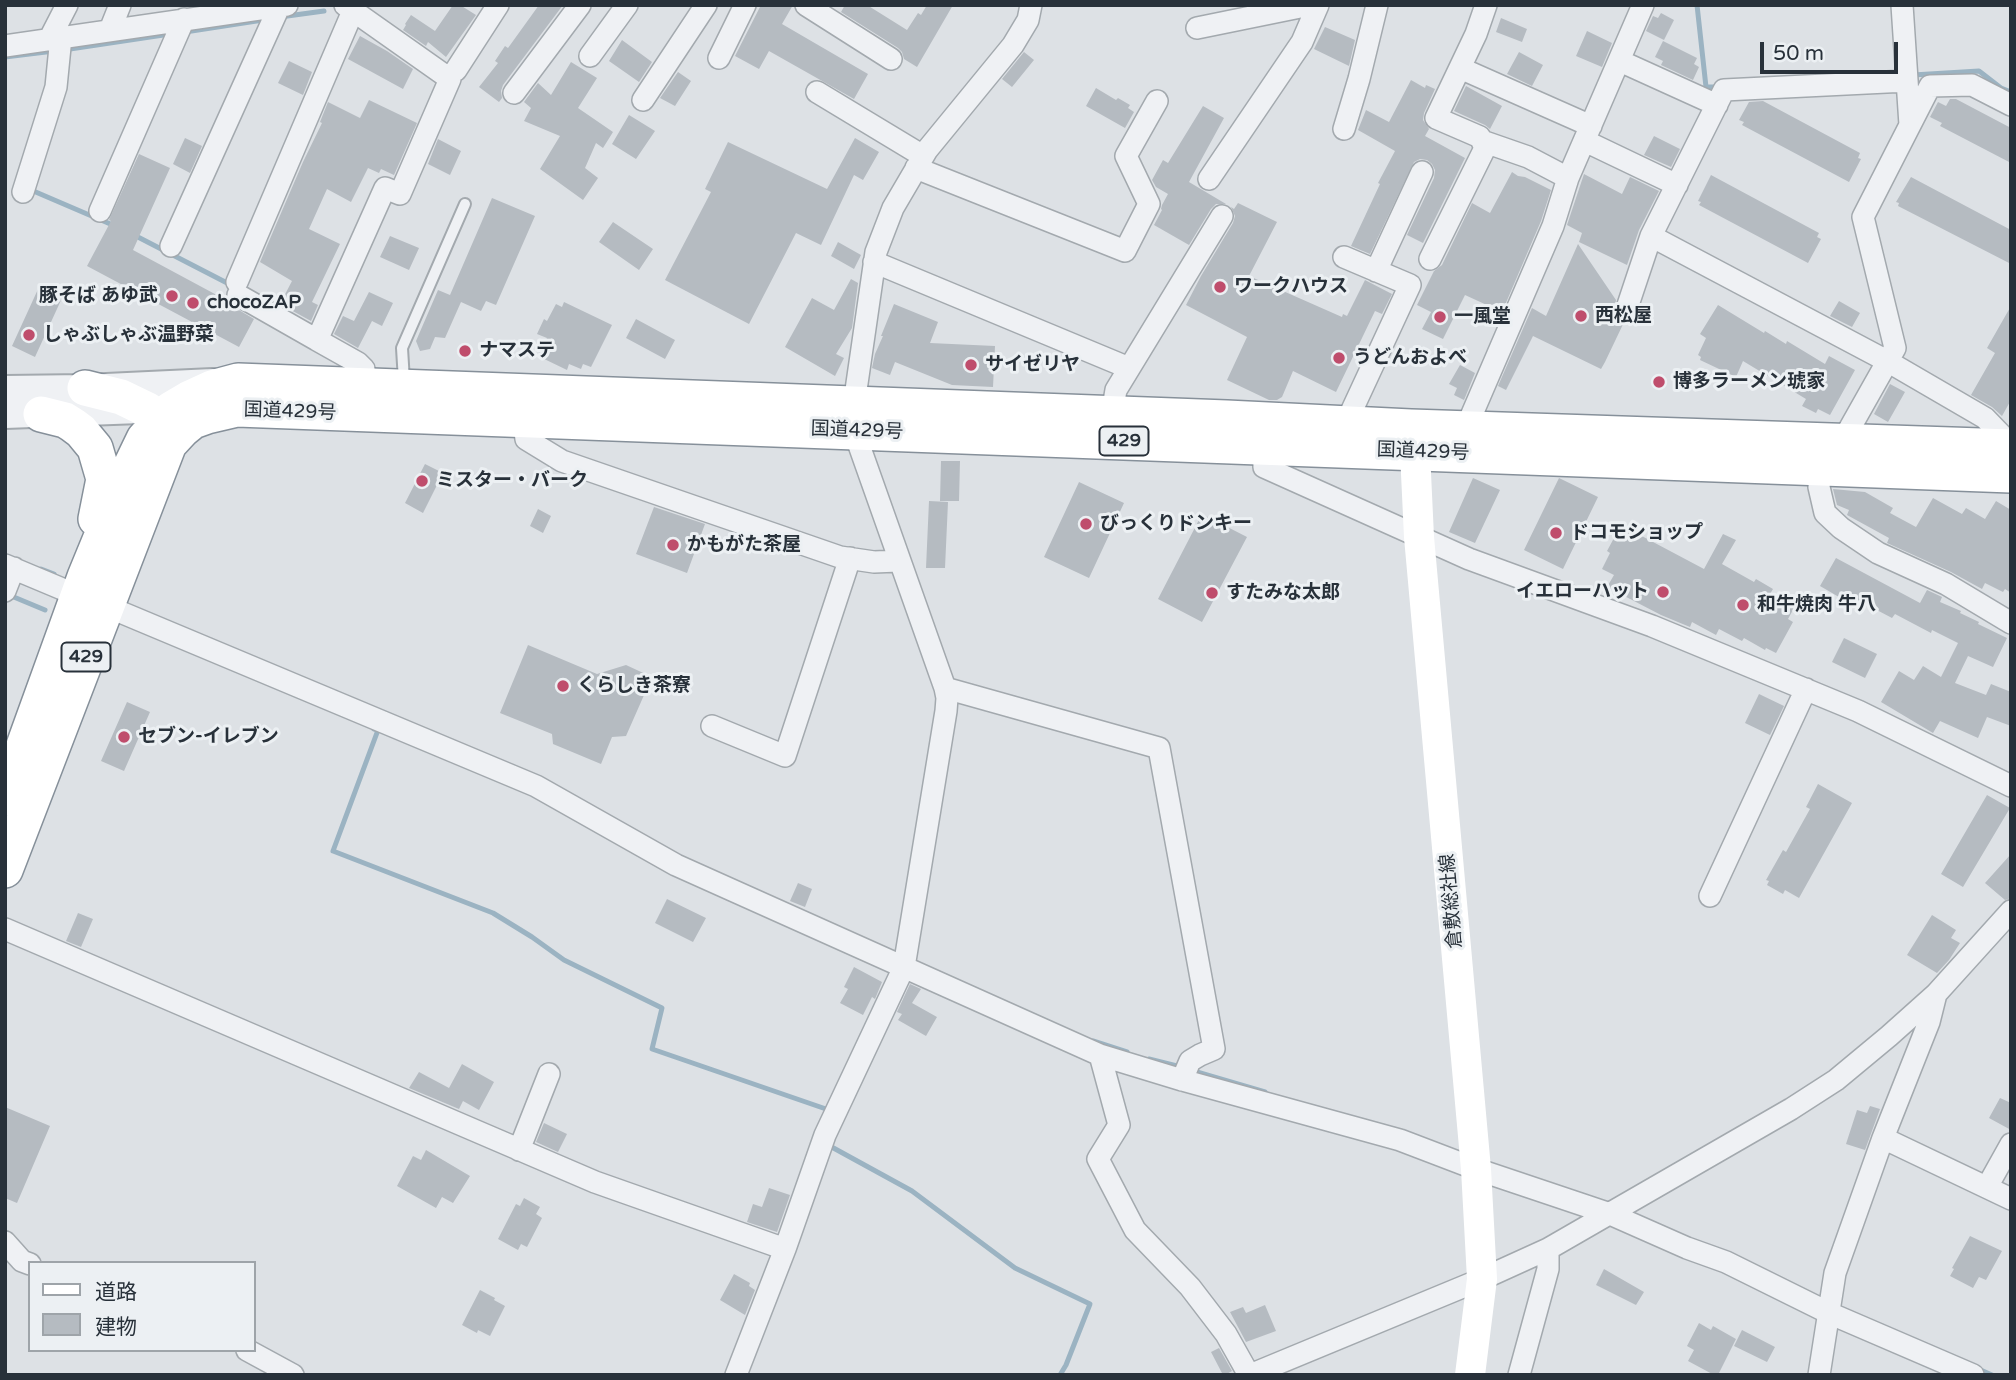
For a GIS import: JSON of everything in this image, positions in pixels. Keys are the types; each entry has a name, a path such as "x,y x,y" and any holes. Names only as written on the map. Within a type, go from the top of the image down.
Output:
{"highway":[{"name":"国道429号","path":"5,870 129,470 144,439 161,421 182,429 237,395 365,386 404,387 854,418 1832,455 2011,446"},
{"path":"85,388 121,397 161,421"},
{"name":"国道429号","path":"237,395 523,419 1112,414 1263,433 1346,423 1413,439 1466,428 1832,455 2011,475"},
{"path":"41,414 65,420 81,431 95,448 100,462 104,479 90,593"},
{"name":"国道429号","path":"5,798 90,593"}],"main road":[{"name":"倉敷総社線","path":"1413,439 1419,537 1476,1169 1482,1279 1470,1375"}],"street":[{"path":"23,192 56,87 56,38 67,5"},
{"path":"110,30 120,5"},
{"path":"456,70 498,5"},
{"path":"514,93 580,5"},
{"path":"590,56 627,5"},
{"path":"642,100 706,5"},
{"path":"719,58 746,5"},
{"path":"806,5 891,59"},
{"path":"736,1375 785,1249 825,1135 906,960 946,711 945,688 898,561 854,418 876,252 893,208 920,162 1013,45 1028,20 1031,5"},
{"path":"1197,28 1310,5"},
{"path":"1209,178 1302,41 1318,5"},
{"path":"1345,128 1377,5"},
{"path":"1430,259 1485,148 1480,137 1436,118 1476,34 1486,5"},
{"path":"1466,428 1553,226 1568,178 1643,5"},
{"path":"1902,5 1910,125"},
{"path":"5,46 283,6"},
{"path":"171,246 283,6"},
{"path":"317,340 384,188 400,194 450,79 349,8 238,289 317,340 358,363 364,369 365,386"},
{"path":"100,211 184,19"},
{"path":"1620,61 1717,105"},
{"path":"1460,68 1588,133 1677,185"},
{"path":"1628,305 1651,236 1724,90 1907,77"},
{"path":"2011,105 1972,85 1930,86 1863,217 1895,348 1832,455 1819,487 1825,513 1840,528 1878,553 1946,584 2011,623"},
{"path":"817,92 920,162 1125,251 1149,205 1126,156 1157,101"},
{"path":"1482,141 1528,157 1568,178"},
{"path":"1376,271 1422,172"},
{"path":"1112,414 1116,390 1222,216"},
{"path":"1651,236 1887,362 1985,418 2011,446"},
{"path":"1344,257 1410,285 1346,423"},
{"path":"874,262 1129,368"},
{"path":"5,389 85,388 237,395"},
{"path":"5,415 41,414 161,421"},
{"path":"523,419 527,439 562,461 840,557 874,562 898,561"},
{"path":"1263,433 1265,467 1469,559 1652,626 1858,711 2011,786"},
{"path":"712,726 785,756 850,558"},
{"path":"5,591 9,566 90,593 536,786 676,864 906,960 1100,1055 1184,1074 1400,1140 1476,1169 1615,1211 1687,1248 1726,1262 1829,1313 1973,1375"},
{"path":"945,688 1159,748 1214,1049 1191,1061 1184,1074"},
{"path":"1710,896 1806,689"},
{"path":"1100,1055 1119,1125 1098,1159 1135,1230 1190,1287 1226,1334 1249,1375 1548,1249 1780,1115 1836,1080 1936,994 2011,911"},
{"path":"5,929 595,1182 785,1249"},
{"path":"1819,1375 1835,1273 1883,1138 1929,1022 1936,994"},
{"path":"519,1150 549,1074"},
{"path":"1883,1138 2011,1199"},
{"path":"1987,1187 2011,1144"},
{"path":"5,1242 22,1261 28,1263"},
{"path":"1519,1375 1548,1269 1548,1249"},
{"path":"251,1352 293,1375"}],"lane":[{"path":"404,387 402,348 465,204"}],"building":[{"path":"453,5 460,5 476,15 446,57 428,42 426,46 403,30 411,15 435,31"},
{"path":"539,5 563,5 503,85 499,102 479,87 498,63 495,61 505,46 508,48"},
{"path":"761,5 793,5 782,24 868,74 854,99 769,51 759,69 735,56"},
{"path":"845,5 867,5 907,30 927,5 953,5 917,67 904,59 898,48 841,12"},
{"path":"1661,13 1674,20 1664,40 1646,31 1653,16 1658,18"},
{"path":"1501,18 1527,29 1522,42 1496,32"},
{"path":"1325,27 1355,40 1349,66 1314,49"},
{"path":"1587,31 1612,43 1602,67 1576,56"},
{"path":"360,36 413,69 403,89 348,59"},
{"path":"622,40 652,62 639,82 609,61"},
{"path":"1663,41 1697,58 1694,64 1699,67 1693,80 1661,65 1663,61 1655,57"},
{"path":"1024,52 1034,60 1012,87 1002,79"},
{"path":"1519,52 1543,65 1532,86 1507,74"},
{"path":"289,61 312,72 303,95 278,83"},
{"path":"571,62 597,78 578,108 613,132 603,148 596,143 585,168 598,178 583,200 540,169 560,136 524,121 531,108 524,102 538,83 551,95"},
{"path":"678,72 691,81 675,106 660,98"},
{"path":"1411,80 1425,88 1426,85 1435,89 1424,113 1423,120 1429,129 1425,136 1465,158 1423,243 1407,235 1434,178 1435,170 1427,160 1414,162 1370,254 1351,246 1395,151 1358,130 1366,110 1389,122"},
{"path":"1466,86 1502,106 1490,129 1454,111"},
{"path":"1096,88 1130,105 1128,108 1134,112 1125,128 1086,106"},
{"path":"1950,99 1956,99 2011,128 2011,163 1940,126 1942,123 1930,117 1938,102 1946,106"},
{"path":"369,100 417,123 394,175 381,169 379,173 368,168 351,202 327,189 309,229 340,244 312,302 318,305 311,321 280,304 292,281 260,262 322,123 320,122 328,102 360,118"},
{"path":"1763,101 1860,153 1858,158 1861,159 1849,182 1742,125 1744,122 1739,120 1749,102"},
{"path":"1203,106 1224,118 1189,182 1226,204 1216,204 1211,209 1189,245 1154,225 1168,194 1156,187 1152,180 1163,160 1168,163"},
{"path":"629,115 655,131 636,159 612,144"},
{"path":"1654,136 1680,149 1671,167 1644,155"},
{"path":"185,138 202,146 190,173 173,164"},
{"path":"855,138 879,152 863,180 854,175 821,245 796,233 749,324 665,280 711,192 705,189 728,142 827,189"},
{"path":"438,139 461,151 450,175 428,164"},
{"path":"139,154 170,168 133,250 226,300 254,319 239,347 87,266 111,221 109,220"},
{"path":"1512,172 1551,190 1541,221 1502,312 1465,295 1443,339 1422,329 1431,312 1417,305 1434,271 1442,265 1472,203 1490,213"},
{"path":"1584,174 1622,194 1630,177 1659,191 1639,230 1627,265 1579,242 1582,233 1567,225"},
{"path":"1711,175 1819,233 1817,237 1821,239 1808,263 1699,205 1701,202 1698,201"},
{"path":"1911,177 2011,230 2011,264 1898,206 1899,203 1896,202"},
{"path":"492,198 535,216 496,305 486,301 481,311 461,302 445,338 435,337 430,349 420,351 416,341 438,290 450,295"},
{"path":"1238,203 1277,222 1249,276 1342,317 1343,314 1347,316 1365,280 1392,294 1382,314 1375,311 1336,392 1293,371 1282,397 1277,400 1269,400 1227,380 1247,337 1186,305 1233,223 1235,216 1231,207 1234,209"},
{"path":"613,222 653,249 639,270 599,242"},
{"path":"390,236 419,248 409,270 380,257"},
{"path":"838,242 861,255 854,269 831,256"},
{"path":"1578,244 1616,300 1618,313 1626,318 1605,362 1601,369 1533,336 1506,390 1498,386 1532,308 1546,316"},
{"path":"851,279 858,283 852,328 836,354 844,358 835,376 785,347 812,298 834,310"},
{"path":"39,287 62,298 35,357 12,346"},
{"path":"369,292 393,303 382,326 372,321 358,348 334,334 343,316 354,321"},
{"path":"1839,301 1860,313 1852,327 1830,316"},
{"path":"564,302 612,325 591,367 583,364 581,369 569,364 567,370 538,356 547,338 537,334 544,319 547,321 556,304 562,307"},
{"path":"894,304 938,322 930,343 995,346 993,387 952,385 895,362 890,375 872,368"},
{"path":"1718,305 1764,333 1765,331 1786,344 1787,341 1825,364 1829,356 1855,370 1830,415 1818,409 1816,413 1802,406 1806,399 1743,361 1736,377 1700,360 1698,355 1706,338 1700,334"},
{"path":"2011,306 2011,400 2002,416 1971,395 1995,353 1987,348"},
{"path":"636,319 675,340 665,359 626,338"},
{"path":"1460,365 1475,373 1464,400 1454,395 1457,388 1449,384"},
{"path":"1890,384 1905,392 1888,422 1874,414"},
{"path":"941,461 960,461 959,501 940,501"},
{"path":"425,464 443,473 423,513 405,503"},
{"path":"1473,478 1500,490 1475,543 1449,532"},
{"path":"1559,478 1598,497 1563,569 1524,550"},
{"path":"1079,482 1124,503 1089,578 1044,557"},
{"path":"1833,489 1865,492 1893,508 1890,513 1916,527 1933,498 1962,514 1966,508 1985,519 1996,501 2011,510 2011,593 1985,583 1982,589 1887,543 1889,538 1847,515 1849,510 1837,505"},
{"path":"929,501 948,502 945,568 926,568"},
{"path":"654,507 705,524 687,573 636,554"},
{"path":"538,509 551,516 543,533 530,526"},
{"path":"1202,514 1247,537 1202,622 1158,599"},
{"path":"1621,525 1704,569 1723,534 1736,540 1722,564 1773,589 1770,594 1794,608 1788,619 1793,622 1776,653 1744,638 1742,641 1719,629 1716,635 1692,622 1690,627 1607,587 1614,575 1602,569 1610,553 1607,551"},
{"path":"1836,558 1920,603 1927,590 1940,596 1940,602 2007,638 1993,667 1968,656 1955,683 1986,695 1991,684 2011,692 2011,726 1987,717 1978,738 1940,721 1933,733 1881,702 1899,671 1914,680 1923,666 1941,677 1958,643 1932,630 1931,633 1895,614 1892,618 1854,598 1851,604 1820,586"},
{"path":"1844,638 1877,654 1865,678 1832,662"},
{"path":"528,645 597,674 626,665 652,677 626,736 612,737 601,764 553,744 552,734 500,713"},
{"path":"1759,694 1784,706 1770,735 1745,723"},
{"path":"127,702 150,712 124,771 101,761"},
{"path":"1818,784 1852,803 1799,898 1785,890 1783,894 1767,885 1769,881 1766,880 1783,850 1786,852 1810,809 1806,807"},
{"path":"1987,795 2010,808 1963,887 1941,874"},
{"path":"2011,854 2011,898 2005,900 1985,883"},
{"path":"798,883 812,889 805,907 790,901"},
{"path":"667,899 706,918 693,942 655,923"},
{"path":"78,913 93,919 81,947 66,941"},
{"path":"1932,915 1956,930 1951,938 1960,943 1937,973 1907,955"},
{"path":"854,967 882,982 875,999 872,997 863,1015 840,1003 848,989 844,987"},
{"path":"910,984 921,989 912,1003 937,1017 926,1036 898,1020 902,1014 897,1012"},
{"path":"462,1064 494,1082 479,1110 463,1101 459,1109 409,1088 419,1072 449,1088"},
{"path":"2000,1098 2011,1103 2011,1130 1989,1118"},
{"path":"1870,1106 1880,1109 1865,1150 1846,1144 1857,1110 1867,1113"},
{"path":"5,1107 50,1126 17,1203 5,1198"},
{"path":"544,1123 567,1134 558,1152 536,1142"},
{"path":"426,1150 470,1176 453,1203 442,1197 436,1208 397,1186 413,1156 421,1160"},
{"path":"769,1188 790,1195 777,1232 747,1222 753,1204 762,1207"},
{"path":"524,1198 540,1207 536,1214 542,1218 527,1247 521,1244 518,1250 498,1239 516,1204 520,1206"},
{"path":"1970,1236 2002,1251 1986,1280 1979,1277 1973,1288 1950,1276"},
{"path":"1604,1269 1644,1292 1636,1305 1596,1285"},
{"path":"734,1274 750,1283 749,1286 755,1290 745,1315 720,1300"},
{"path":"480,1290 505,1306 490,1336 462,1325"},
{"path":"1265,1305 1276,1331 1246,1342 1230,1312 1243,1307 1246,1313"},
{"path":"1699,1323 1711,1330 1713,1326 1736,1339 1718,1375 1688,1361 1694,1350 1687,1346"},
{"path":"1742,1330 1775,1347 1767,1362 1734,1346"},
{"path":"1219,1348 1232,1371 1225,1375 1211,1352"}],"waterway":[{"path":"1697,5 1706,87 1718,87"},
{"path":"280,17 324,11"},
{"path":"185,32 263,20"},
{"path":"70,49 170,34"},
{"path":"5,57 54,51"},
{"path":"1913,75 1979,71 2001,88 2011,92"},
{"path":"31,190 115,226"},
{"path":"134,235 231,285"},
{"path":"41,569 54,574"},
{"path":"9,595 45,610"},
{"path":"374,729 378,730 333,851 493,913 564,960 662,1008 652,1049 826,1109"},
{"path":"1093,1041 1127,1052"},
{"path":"1149,1059 1181,1067"},
{"path":"1190,1070 1265,1092"},
{"path":"828,1145 912,1191 1015,1268 1090,1304 1060,1375"},
{"path":"1976,1368 1992,1375"}],"place":[{"name":"ワークハウス","path":"1220,287"},
{"name":"豚そば あゆ武","path":"172,296"},
{"name":"chocoZAP","path":"193,303"},
{"name":"西松屋","path":"1581,316"},
{"name":"一風堂","path":"1440,317"},
{"name":"しゃぶしゃぶ温野菜","path":"29,335"},
{"name":"ナマステ","path":"465,351"},
{"name":"うどんおよべ","path":"1339,358"},
{"name":"サイゼリヤ","path":"971,365"},
{"name":"博多ラーメン琥家","path":"1659,382"},
{"name":"ミスター・バーク","path":"422,481"},
{"name":"びっくりドンキー","path":"1086,524"},
{"name":"ドコモショップ","path":"1556,533"},
{"name":"かもがた茶屋","path":"673,545"},
{"name":"イエローハット","path":"1663,592"},
{"name":"すたみな太郎","path":"1212,593"},
{"name":"和牛焼肉 牛八","path":"1743,605"},
{"name":"くらしき茶寮","path":"563,686"},
{"name":"セブン-イレブン","path":"124,737"}]}
